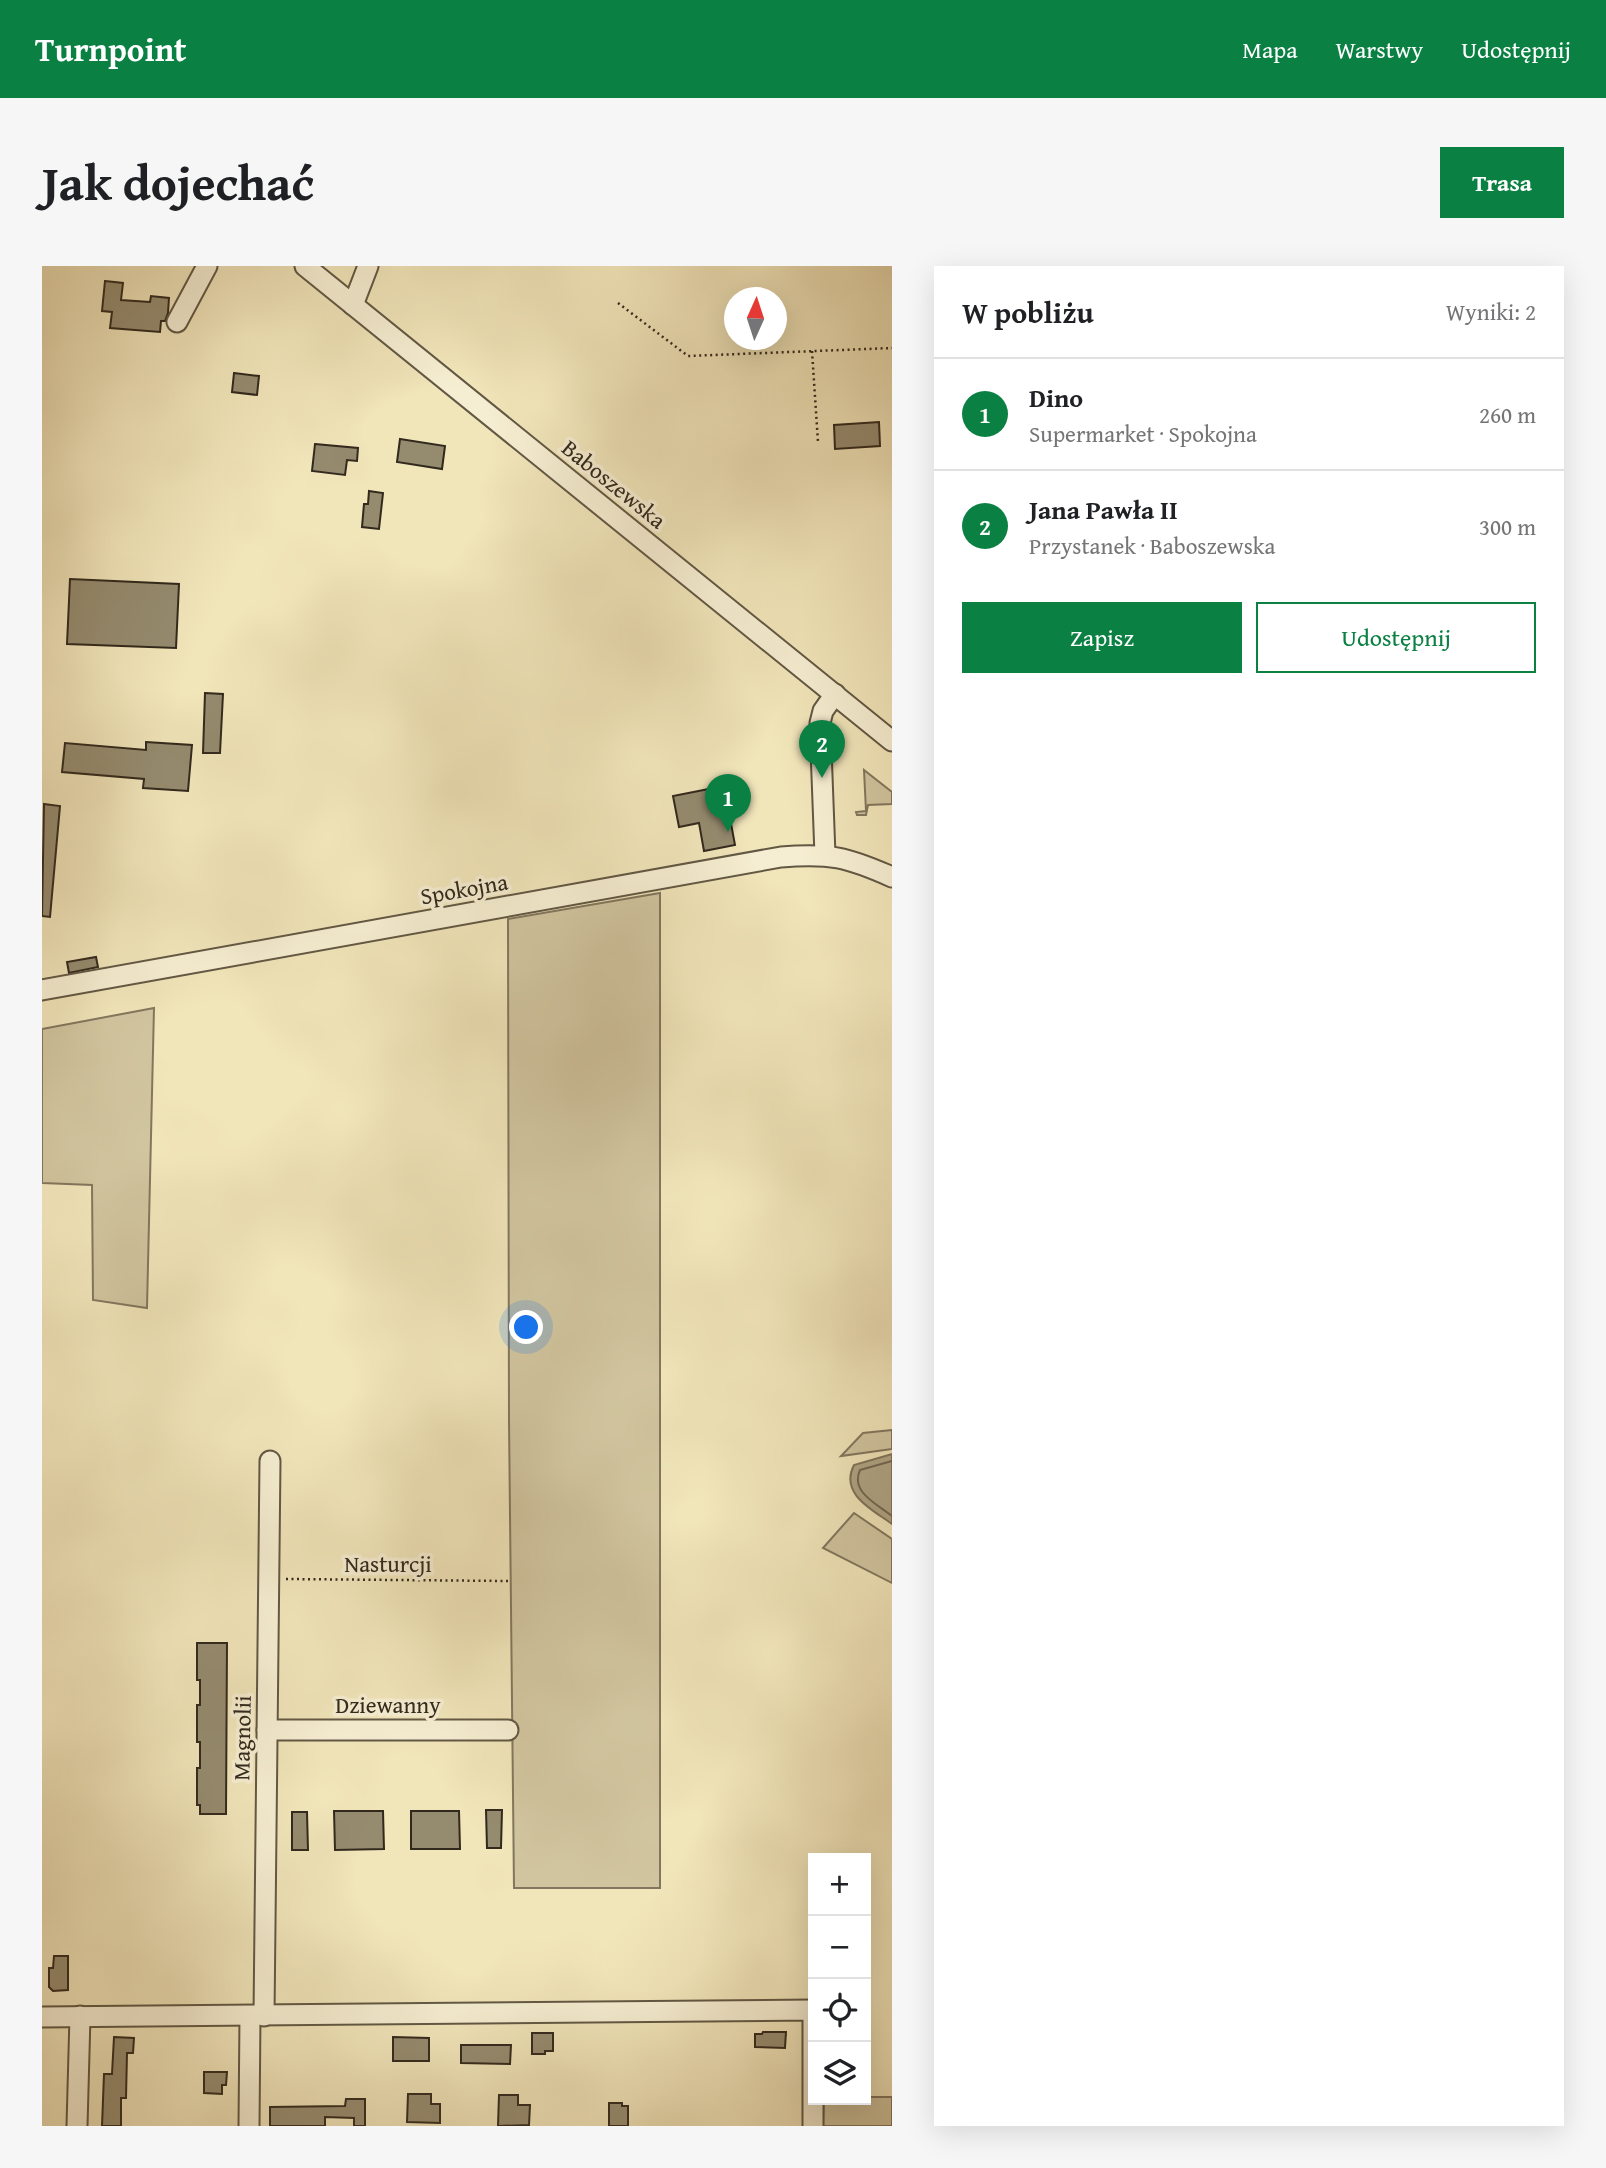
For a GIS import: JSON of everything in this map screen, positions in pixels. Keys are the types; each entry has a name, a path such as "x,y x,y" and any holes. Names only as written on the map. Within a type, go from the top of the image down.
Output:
{"street":[{"path":"177,322 207,266"},
{"name":"Baboszewska","path":"305,266 892,741"},
{"path":"353,305 369,266"},
{"path":"825,855 820,723 823,710 835,694"},
{"name":"Spokojna","path":"42,990 772,859 825,855 856,861 892,877"},
{"name":"Magnolii","path":"249,2126 257,2016 267,1730 270,1461"},
{"name":"Dziewanny","path":"267,1730 508,1730"},
{"path":"42,2017 808,2010"},
{"path":"77,2126 80,2016"},
{"path":"813,2042 813,2126"}],"path":[{"path":"618,303 688,356 892,348"},
{"path":"812,351 818,442"},
{"name":"Nasturcji","path":"268,1579 509,1581"}],"shaded area":[{"path":"864,770 892,792 892,804 868,805 866,815 857,815 856,812 866,811"},
{"path":"660,893 660,1888 514,1888 509,1421 508,919"},
{"path":"154,1008 147,1308 93,1300 92,1185 42,1183 42,1029"},
{"path":"892,1430 892,1449 841,1456 863,1433"},
{"path":"854,1513 892,1539 892,1583 823,1548"},
{"path":"871,2097 892,2097 892,2126 823,2126 824,2105 871,2105"}],"water":[{"path":"892,1454 892,1524 854,1493 851,1475 854,1465"}],"building":[{"path":"105,281 123,283 121,300 150,302 151,296 169,298 168,313 165,321 161,321 160,332 110,328 112,312 102,311"},
{"path":"234,373 259,376 257,395 232,392"},
{"path":"879,422 880,446 835,449 834,425"},
{"path":"400,439 445,446 442,469 397,462"},
{"path":"315,444 358,448 357,461 347,460 345,475 312,471"},
{"path":"369,491 383,493 379,529 362,527 364,504 368,504"},
{"path":"70,579 179,584 176,648 67,644"},
{"path":"205,693 223,694 220,753 203,753"},
{"path":"146,742 192,745 188,791 143,788 144,779 62,772 65,743 146,750"},
{"path":"724,786 735,845 704,851 699,823 679,827 673,796"},
{"path":"44,804 60,806 50,917 42,916"},
{"path":"96,957 98,967 69,973 67,962"},
{"path":"197,1643 227,1643 226,1814 200,1814 200,1805 197,1805 200,1742 197,1742 197,1705 200,1705 200,1680 197,1680"},
{"path":"486,1810 502,1810 501,1848 487,1848"},
{"path":"334,1811 383,1811 384,1849 335,1850"},
{"path":"411,1811 459,1811 460,1849 411,1849"},
{"path":"292,1812 307,1812 308,1850 292,1850"},
{"path":"54,1956 68,1956 68,1990 53,1991 49,1987 49,1968 53,1968"},
{"path":"786,2032 785,2048 755,2047 755,2034"},
{"path":"532,2033 553,2033 553,2051 532,2054"},
{"path":"114,2037 134,2038 133,2053 127,2053 126,2098 121,2098 121,2126 102,2126 104,2074 112,2074"},
{"path":"393,2037 429,2038 429,2061 393,2061"},
{"path":"461,2045 511,2045 510,2064 461,2063"},
{"path":"204,2072 227,2072 222,2094 204,2093"},
{"path":"408,2094 431,2094 431,2104 440,2104 440,2123 407,2122"},
{"path":"499,2095 518,2095 518,2105 530,2105 529,2125 498,2126"},
{"path":"346,2099 365,2099 365,2126 354,2126 354,2118 325,2117 325,2126 270,2126 270,2107 345,2106"},
{"path":"609,2103 628,2106 628,2126 609,2126"}],"place":[{"name":"Jana Pawła II","path":"822,778"},
{"name":"Dino","path":"728,832"}]}
